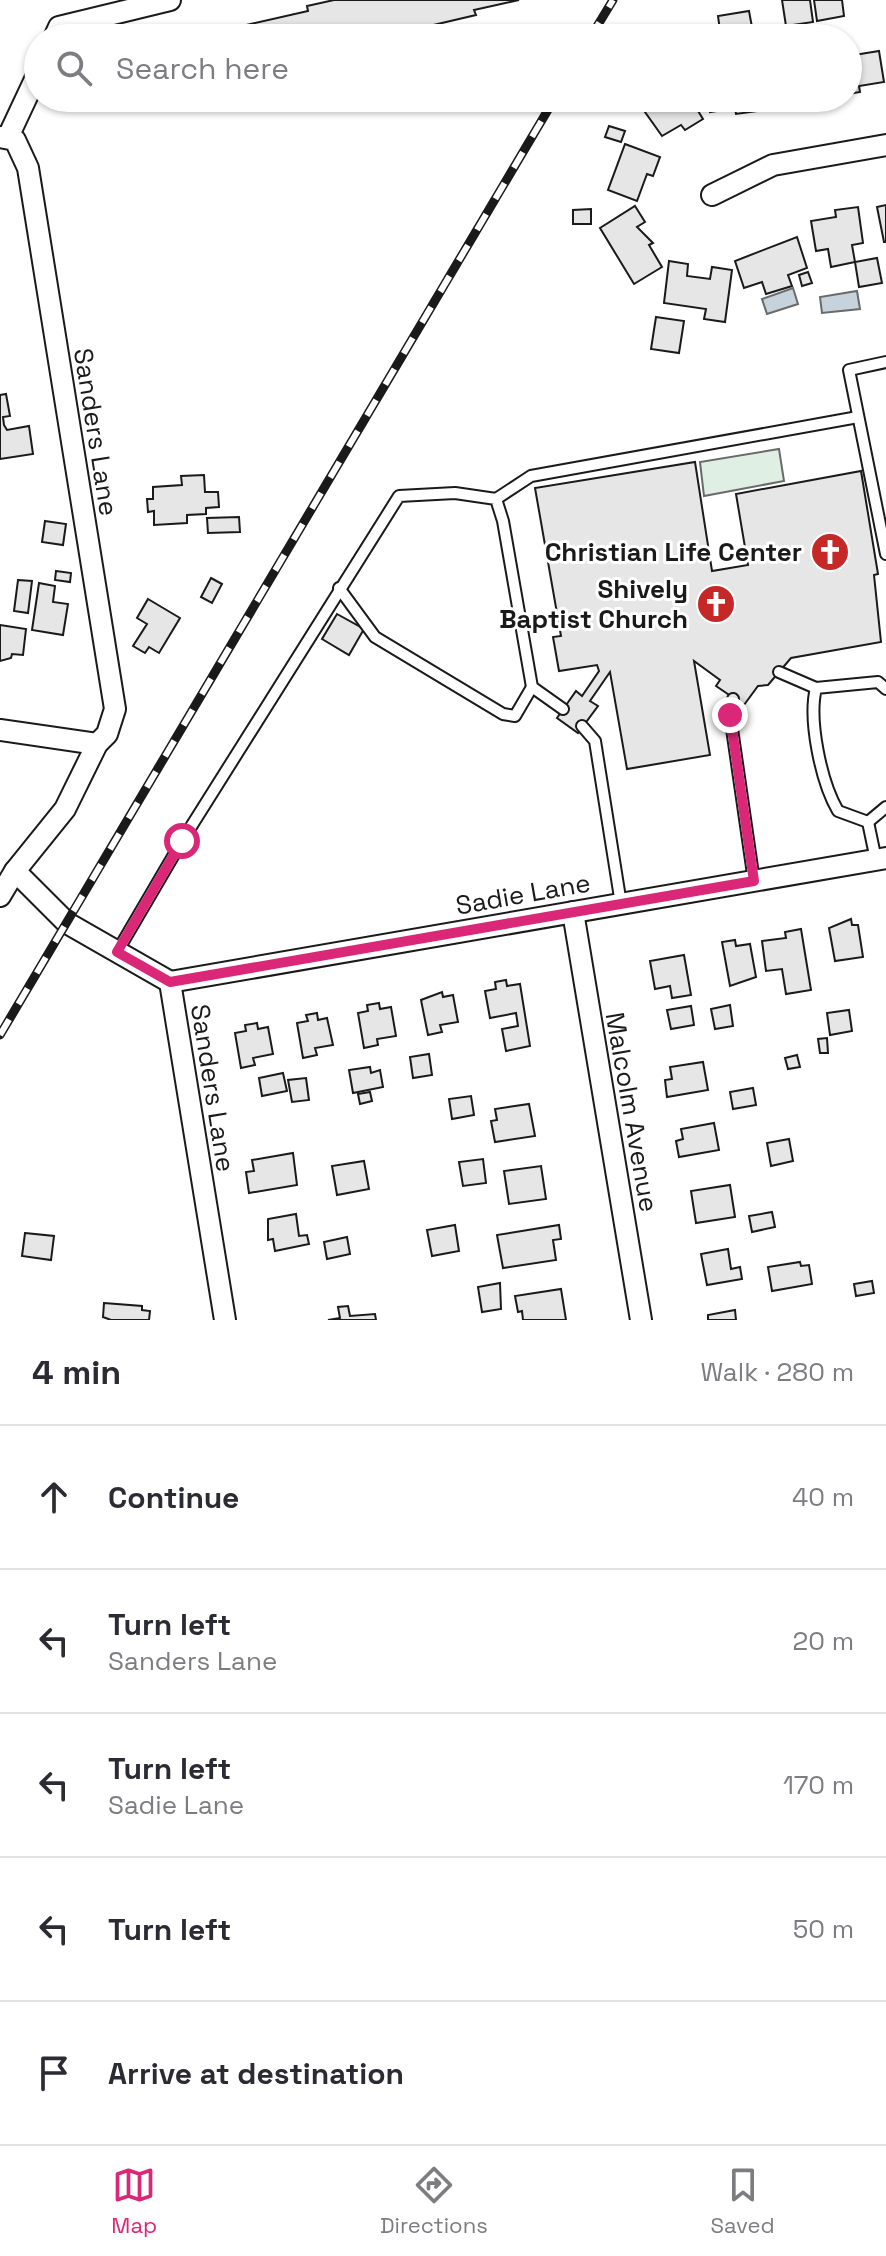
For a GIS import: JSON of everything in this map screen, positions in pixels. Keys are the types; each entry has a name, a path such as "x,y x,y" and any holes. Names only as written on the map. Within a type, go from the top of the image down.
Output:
{"street":[{"path":"71,24 170,0"},
{"path":"4,137 24,99"},
{"name":"Sanders Lane","path":"4,137 20,148 28,168 115,709 107,734 97,744"},
{"path":"712,195 773,165 886,145"},
{"path":"0,730 97,744 65,809 15,871 0,896"},
{"name":"Sadie Lane","path":"170,982 881,859"},
{"name":"Sanders Lane","path":"15,871 67,923 170,982 225,1320"},
{"name":"Malcolm Avenue","path":"573,912 641,1320"}],"lane":[{"path":"886,362 849,370 886,554"},
{"path":"117,952 182,841 399,496 455,493 496,499 531,476 858,417"},
{"path":"339,588 375,637 503,714 515,716 532,687 503,521 496,499"},
{"path":"779,672 816,688 878,682 886,689"},
{"path":"532,687 563,709"},
{"path":"816,688 811,708 828,794 838,811 868,822"},
{"path":"733,699 730,715 754,881"},
{"path":"582,726 595,741 621,904"},
{"path":"868,822 886,807"},
{"path":"868,822 881,859"}],"green space":[{"path":"779,449 784,481 704,496 700,462"}],"shaded area":[{"path":"793,288 798,304 767,314 762,299"},
{"path":"857,291 860,309 822,313 820,297"}],"building":[{"path":"334,0 519,0 474,10 476,15 438,24 251,24 308,11 307,6"},
{"path":"782,0 810,0 813,22 786,24"},
{"path":"814,0 842,0 844,16 817,21"},
{"path":"749,11 751,24 719,24 718,16"},
{"path":"879,51 884,82 862,86 862,54"},
{"path":"645,112 699,112 703,119 685,130 681,125 662,136"},
{"path":"609,126 625,131 621,142 605,137"},
{"path":"625,144 660,157 653,176 647,174 637,201 608,190"},
{"path":"886,205 886,242 884,242 877,207"},
{"path":"635,206 645,222 637,227 653,243 649,245 662,267 634,284 600,228"},
{"path":"858,207 863,243 852,245 855,262 831,267 828,249 816,251 811,221 836,217 835,210"},
{"path":"591,209 591,224 573,224 573,210"},
{"path":"797,237 807,268 788,275 792,286 766,294 762,282 744,288 735,261"},
{"path":"877,258 882,283 859,287 855,262"},
{"path":"669,261 688,264 687,276 710,279 712,267 732,270 725,322 704,319 706,309 664,303"},
{"path":"808,272 812,283 802,286 799,275"},
{"path":"656,317 684,321 679,353 651,349"},
{"path":"6,394 10,416 3,417 4,425 7,430 29,426 33,454 0,459 0,395"},
{"name":"Shively Baptist Church","path":"695,462 712,571 748,565 736,494 861,471 878,574 874,575 881,642 791,658 768,685 758,686 744,705 716,686 720,680 694,661 710,755 627,769 610,672 590,701 598,706 578,733 557,718 576,691 582,696 599,671 597,665 559,671 553,637 561,636 535,488"},
{"path":"204,475 205,492 218,492 219,507 206,508 206,514 187,515 187,523 154,525 154,511 148,512 147,499 153,499 153,487 182,485 181,476"},
{"path":"239,517 240,532 208,533 207,518"},
{"path":"45,521 66,524 63,545 42,542"},
{"path":"56,571 71,573 70,582 55,580"},
{"path":"211,578 222,584 212,603 201,597"},
{"path":"18,580 32,581 28,613 14,611"},
{"path":"39,583 55,586 53,602 68,604 63,635 32,630"},
{"path":"148,599 180,618 159,653 149,647 145,653 133,646 147,624 137,618"},
{"path":"337,614 364,629 349,655 322,639"},
{"path":"0,625 26,629 23,655 12,654 11,658 0,661"},
{"path":"851,919 852,925 858,925 863,957 835,961 829,928"},
{"path":"801,929 811,990 786,994 782,969 766,971 762,941 786,938 785,932"},
{"path":"735,940 736,946 750,944 756,977 730,986 722,942"},
{"path":"684,955 691,995 672,998 670,986 655,989 650,961"},
{"path":"506,980 507,986 520,984 530,1046 506,1051 502,1029 518,1026 516,1013 490,1018 485,991 496,989 495,982"},
{"path":"442,992 443,997 453,995 458,1022 440,1025 442,1032 428,1035 421,1000"},
{"path":"379,1003 380,1009 391,1007 396,1036 377,1039 378,1045 364,1048 358,1013 368,1011 367,1005"},
{"path":"730,1005 733,1026 715,1029 711,1009"},
{"path":"691,1006 694,1025 671,1029 667,1010"},
{"path":"849,1010 852,1031 830,1035 827,1013"},
{"path":"317,1013 318,1020 327,1018 333,1045 315,1048 317,1055 303,1058 297,1023 308,1021 306,1015"},
{"path":"257,1023 258,1029 268,1027 273,1054 253,1058 255,1065 241,1068 235,1033 246,1031 245,1025"},
{"path":"827,1038 828,1053 820,1053 818,1039"},
{"path":"429,1054 432,1075 413,1078 410,1057"},
{"path":"797,1055 800,1067 788,1069 785,1058"},
{"path":"703,1062 708,1090 667,1097 665,1080 672,1079 670,1067"},
{"path":"370,1067 371,1073 380,1070 383,1087 353,1093 349,1070"},
{"path":"283,1073 287,1091 262,1096 259,1078"},
{"path":"306,1078 309,1100 292,1102 288,1080"},
{"path":"753,1088 756,1105 733,1109 730,1092"},
{"path":"370,1092 372,1101 360,1104 358,1094"},
{"path":"471,1096 474,1115 452,1119 449,1099"},
{"path":"529,1104 535,1136 495,1142 491,1121 497,1120 495,1109"},
{"path":"714,1123 719,1150 679,1157 676,1141 683,1139 681,1129"},
{"path":"789,1139 793,1161 771,1166 767,1143"},
{"path":"293,1153 297,1185 249,1193 246,1172 254,1171 252,1160"},
{"path":"483,1159 486,1183 463,1186 459,1162"},
{"path":"364,1161 369,1189 337,1195 332,1166"},
{"path":"541,1166 546,1199 509,1204 504,1171"},
{"path":"730,1185 735,1217 696,1223 691,1191"},
{"path":"772,1212 775,1227 752,1232 749,1216"},
{"path":"296,1214 299,1236 307,1235 309,1244 275,1251 273,1239 268,1240 268,1219"},
{"path":"455,1225 459,1251 432,1256 427,1230"},
{"path":"559,1225 561,1239 553,1240 556,1260 503,1268 497,1235"},
{"path":"25,1233 54,1236 51,1260 22,1256"},
{"path":"347,1237 350,1254 327,1259 324,1242"},
{"path":"728,1249 731,1269 740,1267 742,1279 707,1285 701,1254"},
{"path":"800,1262 801,1266 809,1265 812,1284 772,1291 768,1267"},
{"path":"872,1281 874,1293 856,1296 854,1284"},
{"path":"500,1283 501,1309 482,1312 478,1287"},
{"path":"561,1289 566,1320 523,1320 515,1296"},
{"path":"104,1303 142,1306 142,1310 150,1311 149,1320 111,1320 103,1317"},
{"path":"348,1306 350,1316 375,1314 376,1320 328,1320 340,1318 338,1307"},
{"path":"735,1310 736,1320 708,1320 708,1315"}],"railway":[{"path":"598,24 613,0"},
{"path":"0,1035 547,112"}],"place":[{"name":"Christian Life Center","path":"830,552"},
{"name":"Shively Baptist Church","path":"716,604"}],"route":[{"path":"182,841 117,952 170,982 754,881 730,715"}]}
